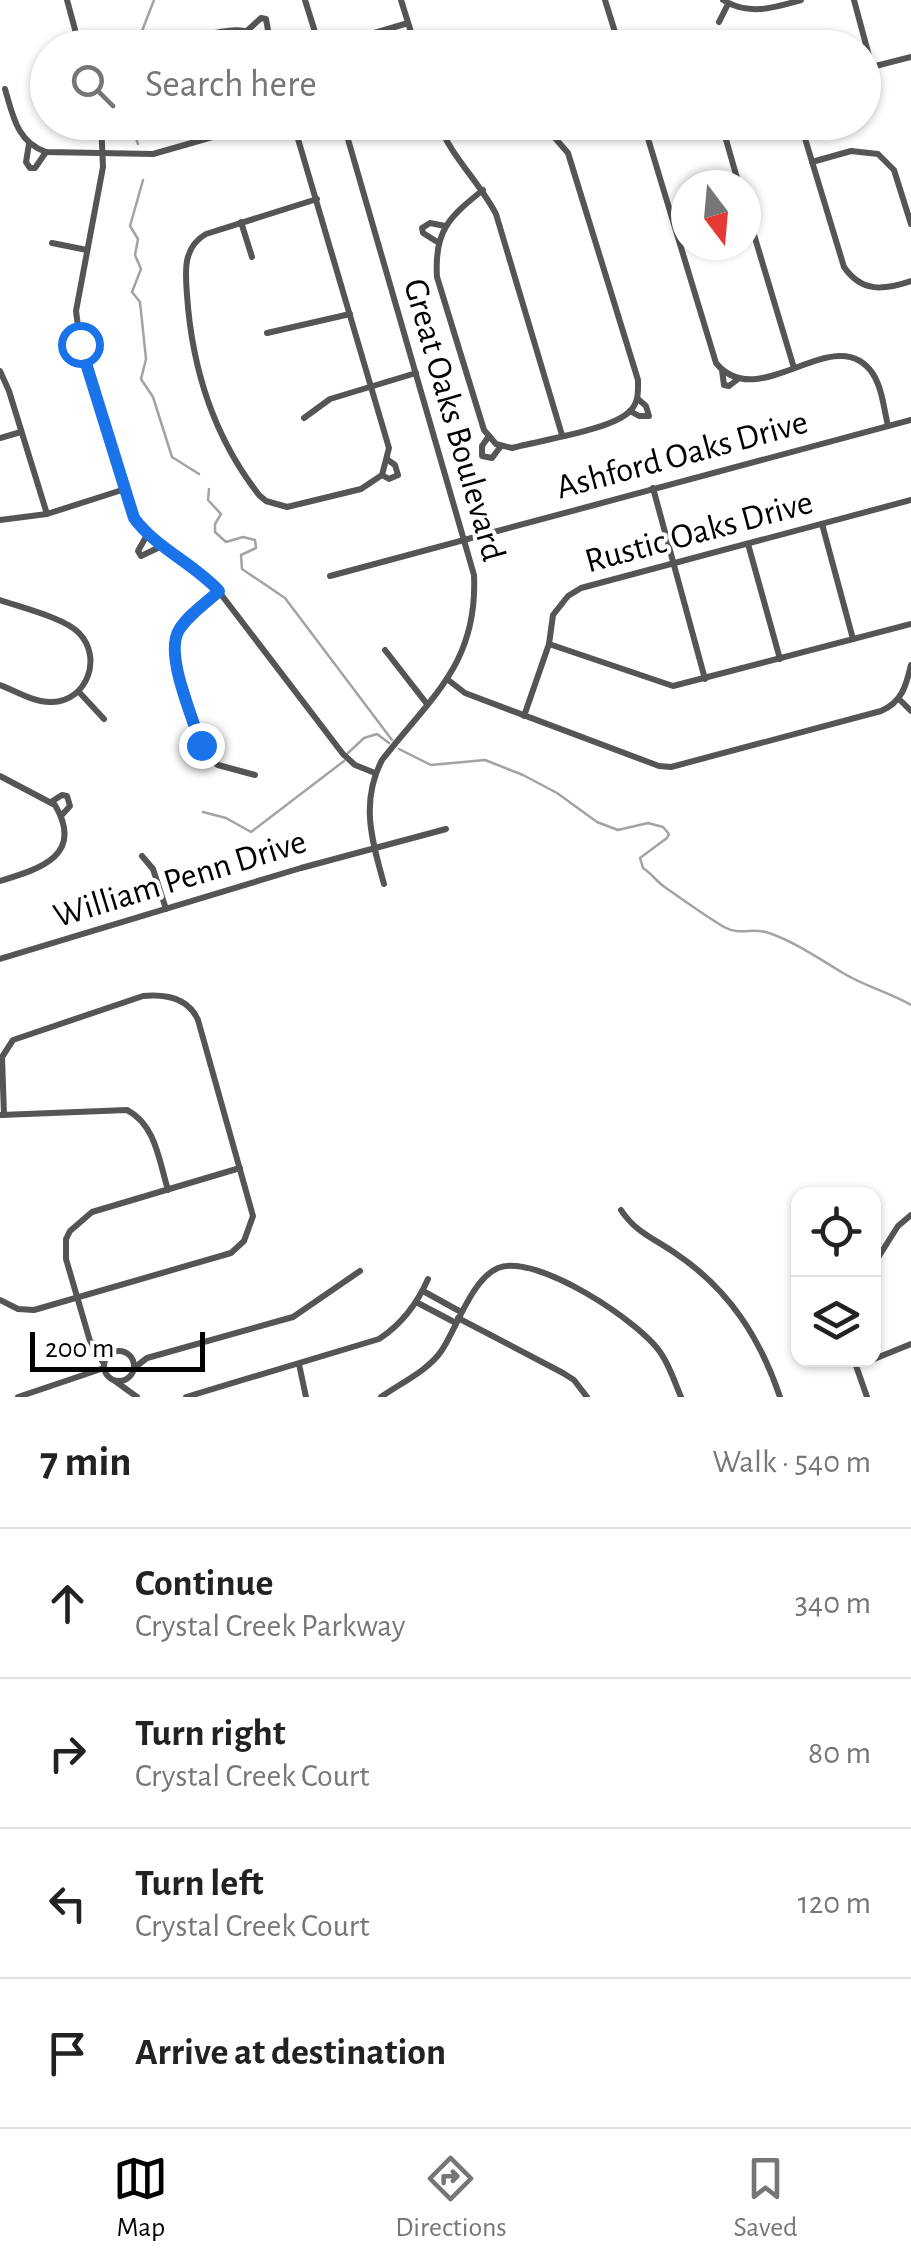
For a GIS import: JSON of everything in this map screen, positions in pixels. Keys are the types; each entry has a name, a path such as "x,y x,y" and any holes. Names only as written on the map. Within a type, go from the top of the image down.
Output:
{"street":[{"path":"66,0 75,30"},
{"path":"306,0 315,30"},
{"path":"402,0 410,30"},
{"path":"605,0 614,30"},
{"path":"719,22 726,2 745,10 764,10 801,0"},
{"path":"854,0 860,30"},
{"path":"249,30 262,18 268,30"},
{"path":"384,30 408,23"},
{"path":"881,65 911,57"},
{"path":"5,89 16,128 29,144 46,152 163,152 204,140"},
{"path":"103,140 104,154 76,311 78,333 122,490 134,518 147,535 219,591 343,754 355,765 375,773 368,812 384,884"},
{"path":"298,140 372,386 389,448 382,475 361,488 301,505 277,505 266,501 252,486 216,425 192,349 186,266 189,251 200,238 316,199"},
{"name":"Great Oaks Boulevard","path":"348,140 474,574 471,631 462,656 375,773"},
{"path":"447,140 454,155 484,190 496,214 562,435"},
{"path":"484,190 444,226 438,277 484,430 501,446 512,448 616,421 630,411 638,398 638,380 573,166 560,140"},
{"path":"648,140 713,356 722,370 738,379 752,380 840,355 869,368 878,385 888,426"},
{"path":"725,140 734,170"},
{"path":"805,140 849,275 862,285 878,289 911,281"},
{"path":"29,144 26,162 30,168 46,152"},
{"path":"812,162 851,151 878,154 887,160 906,192 911,224"},
{"path":"242,222 252,256"},
{"path":"439,243 423,233 422,228 430,223 444,226"},
{"path":"52,243 87,250"},
{"path":"761,258 794,368"},
{"path":"266,333 350,314"},
{"path":"0,372 46,514"},
{"path":"304,418 324,401 416,373"},
{"path":"630,411 648,416 646,406 638,398"},
{"name":"Ashford Oaks Drive","path":"330,576 911,420"},
{"path":"0,438 22,432"},
{"path":"489,436 482,446 482,456 492,458 501,446"},
{"path":"382,475 388,479 398,474 396,465 388,460"},
{"path":"653,488 704,679"},
{"path":"0,520 46,514 122,490"},
{"name":"Rustic Oaks Drive","path":"524,716 549,644 553,615 568,596 581,588 911,502"},
{"path":"822,524 853,639"},
{"path":"147,535 138,551 141,556 162,546"},
{"path":"748,544 780,659"},
{"path":"219,591 182,625 174,654 207,756 218,765 255,774"},
{"path":"0,600 70,626 90,654 90,668 79,692 52,702 0,685"},
{"path":"549,644 665,686 911,624"},
{"path":"385,650 427,704"},
{"path":"447,679 465,694 671,768 881,712 899,699 911,665"},
{"path":"79,692 104,719"},
{"path":"899,699 911,711"},
{"path":"0,776 50,802 62,816 64,840 52,862 0,881"},
{"path":"50,802 68,796 70,806 62,816"},
{"name":"William Penn Drive","path":"0,959 446,829"},
{"path":"142,856 153,870 166,909"},
{"path":"0,1300 26,1310 150,1277 238,1248 250,1230 253,1216 194,1010 161,994 13,1040 2,1057 2,1115 127,1110 150,1130 168,1190"},
{"path":"138,1397 112,1379 90,1341 65,1249 70,1231 92,1212 240,1168"},
{"path":"620,1210 634,1228 699,1271 733,1305 756,1339 780,1397"},
{"path":"881,1253 898,1226 911,1215"},
{"path":"381,1397 441,1352 485,1278 497,1268 528,1266 636,1324 662,1353 681,1397"},
{"path":"90,1341 130,1357 147,1358 293,1317 360,1271"},
{"path":"186,1397 379,1339 395,1328 428,1279"},
{"path":"423,1290 458,1318"},
{"path":"416,1302 458,1318 563,1373 587,1397"},
{"path":"881,1356 911,1344"},
{"path":"18,1397 91,1374 104,1366 114,1352"},
{"path":"130,1357 138,1397"},
{"path":"91,1374 128,1378 147,1358"},
{"path":"299,1364 306,1397"},
{"path":"856,1367 867,1397"}],"waterway":[{"path":"142,30 154,0"},
{"path":"137,140 138,144"},
{"path":"143,180 130,226 138,239 135,255 141,269 132,292 140,302 146,359 141,379 153,397 172,457 199,474"},
{"path":"209,489 208,500 221,514 215,532 226,542 243,537 255,540 256,548 241,555 242,569 285,598 392,740"},
{"path":"348,753 364,738 377,734 389,743"},
{"path":"399,749 431,765 485,760 523,775 557,793 597,822 618,830 648,823 663,827 669,834 667,838 640,858 643,868 666,888 724,927 763,931 779,937 851,978 911,1005"},
{"path":"203,812 226,818 251,832 344,761"}],"route":[{"path":"80,344 129,510 147,535 219,591 182,625 174,643 175,660 201,745"}]}
